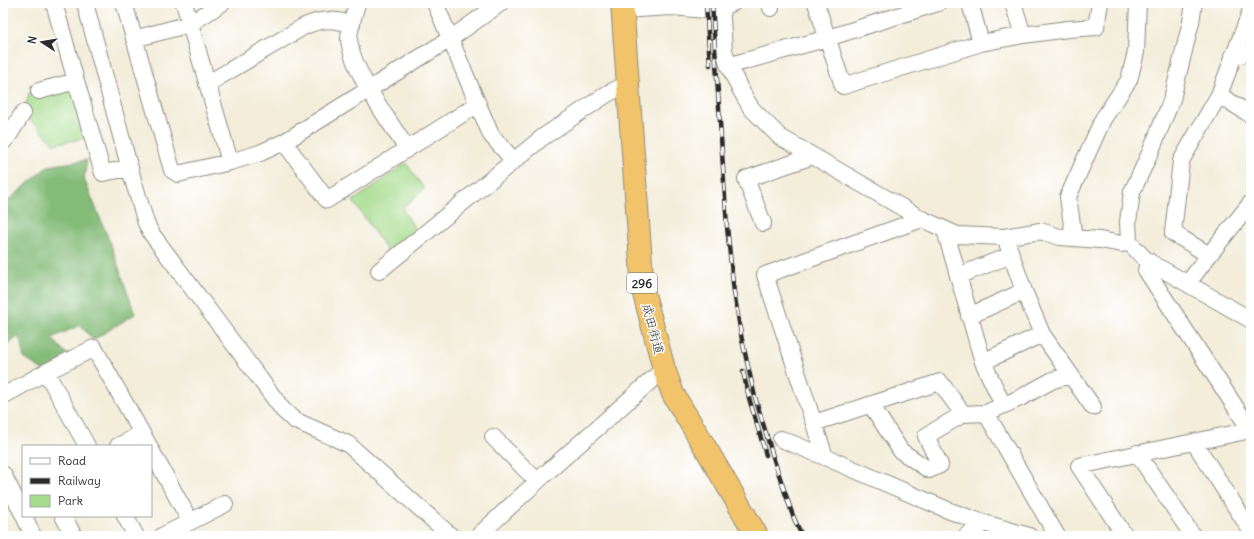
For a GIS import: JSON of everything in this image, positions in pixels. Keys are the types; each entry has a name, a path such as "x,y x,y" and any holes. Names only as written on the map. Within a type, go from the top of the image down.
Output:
{"highway":[{"name":"成田街道","path":"622,7 643,290 664,369 673,394 757,536"}],"street":[{"path":"54,3 103,173 130,168"},
{"path":"85,3 130,168 146,222 151,233 282,410 294,420 348,444 451,536"},
{"path":"124,3 172,170 178,174 230,162 260,153 284,142 450,39 501,3"},
{"path":"184,3 230,162"},
{"path":"134,38 190,24 222,3"},
{"path":"358,3 349,38 354,60 369,89 407,149"},
{"path":"435,3 491,134 514,161"},
{"path":"816,3 843,86 981,43 1023,35 1096,27 1100,3"},
{"path":"738,63 828,38 938,3"},
{"path":"970,3 981,43"},
{"path":"1013,3 1023,35"},
{"path":"1074,238 1068,197 1103,119 1129,80 1136,52 1138,3"},
{"path":"1194,3 1191,22 1172,99 1132,192 1128,222 1129,242 1142,257 1251,320"},
{"path":"1209,255 1173,233 1181,161 1219,94 1250,13 1251,4"},
{"path":"622,7 671,7 706,10 725,7"},
{"path":"725,7 722,25 724,50 728,64 751,108 780,137 812,156 922,219 957,235 1005,237 1040,231 1060,237 1100,240 1122,244 1129,242"},
{"path":"725,7 738,63 747,84 767,111"},
{"path":"208,84 303,27 314,22 335,20 352,24"},
{"path":"1233,56 1251,53"},
{"path":"39,91 76,81"},
{"path":"379,271 543,137 607,94 627,84"},
{"path":"1219,94 1251,115"},
{"path":"284,142 327,200 478,104"},
{"path":"3,142 10,134 23,113"},
{"path":"763,223 746,179 812,156"},
{"path":"1188,283 1251,203"},
{"path":"825,457 765,275 922,219"},
{"path":"945,230 983,362 1003,405"},
{"path":"1005,237 1024,291 1042,334 1093,407"},
{"path":"958,276 1011,255"},
{"path":"1125,536 1079,466 1251,430 1146,270 1149,261"},
{"path":"969,316 1024,291"},
{"path":"983,362 1042,334"},
{"path":"3,396 94,348 145,440 122,445"},
{"path":"478,536 537,481 664,369"},
{"path":"46,372 85,445"},
{"path":"870,405 901,451 929,470 940,465 926,436 963,414 986,412 1020,398 1053,380 1071,375"},
{"path":"814,423 940,382 963,414"},
{"path":"986,412 1058,536"},
{"path":"492,437 537,481"},
{"path":"781,439 950,511 1029,536"},
{"path":"1194,442 1251,531"},
{"path":"152,452 190,521"},
{"path":"1137,453 1193,536"},
{"path":"3,474 22,507"},
{"path":"162,536 225,504"},
{"path":"26,517 33,536"},
{"path":"64,517 74,536"},
{"path":"126,517 136,536"},
{"path":"966,536 984,523"}],"green space":[{"path":"76,81 93,137 54,144 23,113 30,91 39,91"},
{"path":"87,160 84,179 111,245 135,314 93,340 80,325 52,338 71,359 46,372 24,358 19,336 3,349 3,211 9,200 48,166"},
{"path":"406,163 424,189 402,208 420,237 393,259 353,201"}],"railway":[{"path":"706,3 710,65"},
{"path":"712,3 727,227 734,292 742,340 755,397 774,460 793,516 802,536"},
{"path":"743,371 749,398 766,455"}]}
